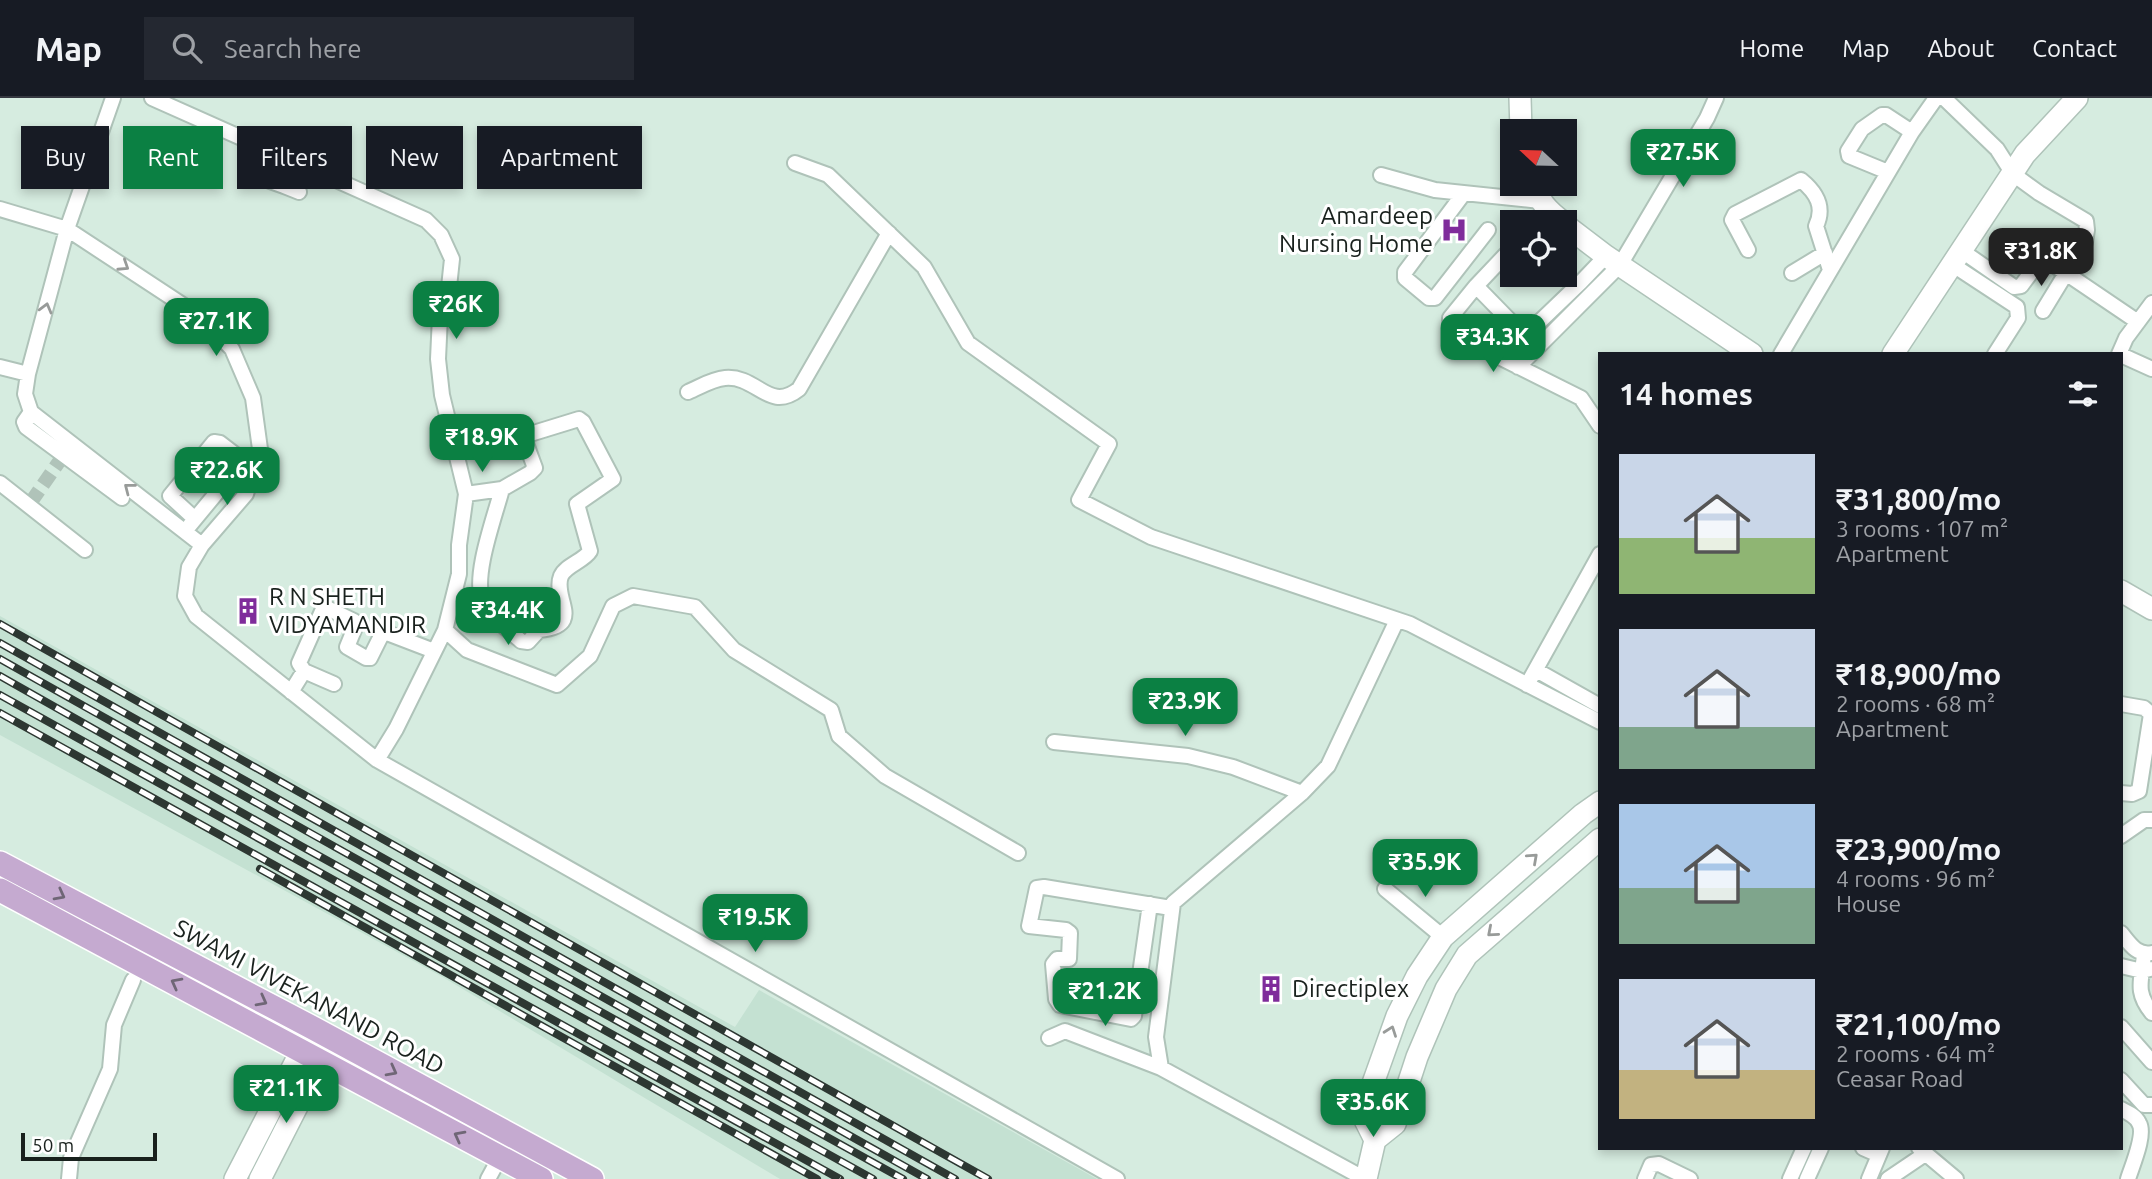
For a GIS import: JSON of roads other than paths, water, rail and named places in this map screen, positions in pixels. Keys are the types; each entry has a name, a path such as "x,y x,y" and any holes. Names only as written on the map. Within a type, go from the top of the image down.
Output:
{"main road":[{"path":"1521,98 1521,119"},
{"path":"1894,352 2025,155 2077,98"},
{"path":"1577,233 1749,352"},
{"path":"2123,592 2152,609"},
{"path":"1375,1140 1362,1114 1397,1016 1417,976 1443,937 1598,803"},
{"path":"1365,1179 1375,1140 1395,1124 1417,1057 1446,989 1467,955 1598,841"},
{"name":"SWAMI VIVEKANAND ROAD","path":"0,863 323,1033 592,1179"},
{"name":"SWAMI VIVEKANAND ROAD","path":"0,890 136,972 310,1056 541,1179"},
{"path":"136,972 149,942"},
{"path":"235,1179 323,1033"},
{"path":"260,1179 310,1056"},
{"path":"1362,1114 1395,1124"}],"street":[{"path":"113,98 66,229 28,374 26,394 31,412 67,452 122,498"},
{"path":"152,98 237,137"},
{"path":"1518,367 1613,260 1707,118 1716,98"},
{"path":"1782,352 1912,132 1936,98"},
{"path":"1944,98 1997,149 2013,174 2086,221 2085,242 2043,311"},
{"path":"1888,172 1849,156 1848,150 1862,128 1882,115 1912,132"},
{"path":"795,163 828,175 924,267 968,343 1109,444 1079,500 1151,537 1410,624 1598,721"},
{"path":"1381,175 1415,186 1547,210"},
{"path":"1748,250 1732,220 1735,214 1801,180 1809,187 1821,207 1816,226 1830,270"},
{"path":"352,188 426,220 441,234 452,259 449,287 440,316 438,359 442,395 466,494 459,545 459,574 445,630 397,729 377,760"},
{"path":"291,189 299,192"},
{"path":"1464,193 1405,272 1405,278 1429,298 1435,298 1488,230"},
{"path":"0,209 66,229 201,317 232,349 253,398 260,449 185,531"},
{"path":"688,392 725,378 748,381 773,397 788,397 799,388 889,233"},
{"path":"1792,273 1825,253"},
{"path":"1957,258 2014,287 2021,286 2041,259 2045,259 2138,322"},
{"path":"1957,258 2017,307 2018,318 1996,352"},
{"path":"1476,286 1517,328 1532,329 1581,282 1613,260"},
{"path":"1500,261 1476,286 1450,318 1450,322 1480,348 1581,398 1598,423"},
{"path":"2121,352 2126,338 2152,303"},
{"path":"2128,362 2152,369"},
{"path":"0,367 28,374"},
{"path":"466,494 502,489 533,471 534,464 525,441 527,435 579,419 613,477 577,504 590,551 562,573 560,580 564,614 557,626 554,629 539,630 528,642 521,641 481,600 478,578 502,489"},
{"path":"195,519 170,496 214,442 248,465"},
{"path":"67,452 202,545"},
{"path":"248,465 246,494 202,545 189,567 184,596 196,616 377,760 1117,1179"},
{"path":"0,483 30,503 85,550"},
{"path":"1527,685 1598,558"},
{"path":"459,574 478,578"},
{"path":"445,630 467,650 557,685 590,656 613,606 633,596 695,607 734,650 831,710 839,736 885,776 1018,853"},
{"path":"334,684 304,671 299,663 323,609 329,609 354,621 356,625 347,647 366,658 370,657 382,634 387,633 434,652"},
{"path":"1161,1068 1156,1037 1171,908 1176,899 1302,793 1328,766 1397,620"},
{"path":"1536,670 1598,705"},
{"path":"291,692 304,671"},
{"path":"2123,704 2144,708 2151,714 2139,791 2123,793"},
{"path":"1054,742 1188,756 1233,767 1302,793"},
{"path":"2123,835 2144,820 2152,820"},
{"path":"1150,904 1134,1016 1129,1020 1060,1006 1056,999 1053,964 1057,959 1069,959 1070,933 1066,930 1029,926 1037,888 1044,887 1150,904 1171,908"},
{"path":"1384,889 1443,937"},
{"path":"2123,935 2137,951 2148,953 2147,970 2139,990 2152,1013"},
{"path":"2123,966 2147,970"},
{"path":"69,1179 72,1158 110,1069 114,1025 136,972"},
{"path":"1139,977 1163,979"},
{"path":"2123,1029 2152,1062"},
{"path":"1049,1038 1065,1031 1161,1068 1365,1179"},
{"path":"2123,1082 2144,1105 2152,1105"},
{"path":"2123,1110 2139,1122 2142,1131 2128,1179"},
{"path":"1888,1179 1909,1174 1922,1151 1956,1179"},
{"path":"1869,1179 1881,1152"},
{"path":"488,1179 500,1157"},
{"path":"1790,1179 1808,1157"},
{"path":"1807,1179 1808,1157"},
{"path":"1645,1179 1651,1165 1659,1164 1690,1179"}],"tunnel":[{"path":"31,502 63,456"}],"railway":[{"path":"0,624 988,1179"},
{"path":"0,643 955,1179"},
{"path":"0,659 927,1179"},
{"path":"0,676 903,1179"},
{"path":"0,695 873,1179"},
{"path":"0,713 840,1179"},
{"path":"260,869 817,1179"}],"place":[{"name":"Amardeep Nursing Home","path":"1454,230"},
{"name":"R N SHETH VIDYAMANDIR","path":"248,611"},
{"name":"Directiplex","path":"1271,989"}]}
